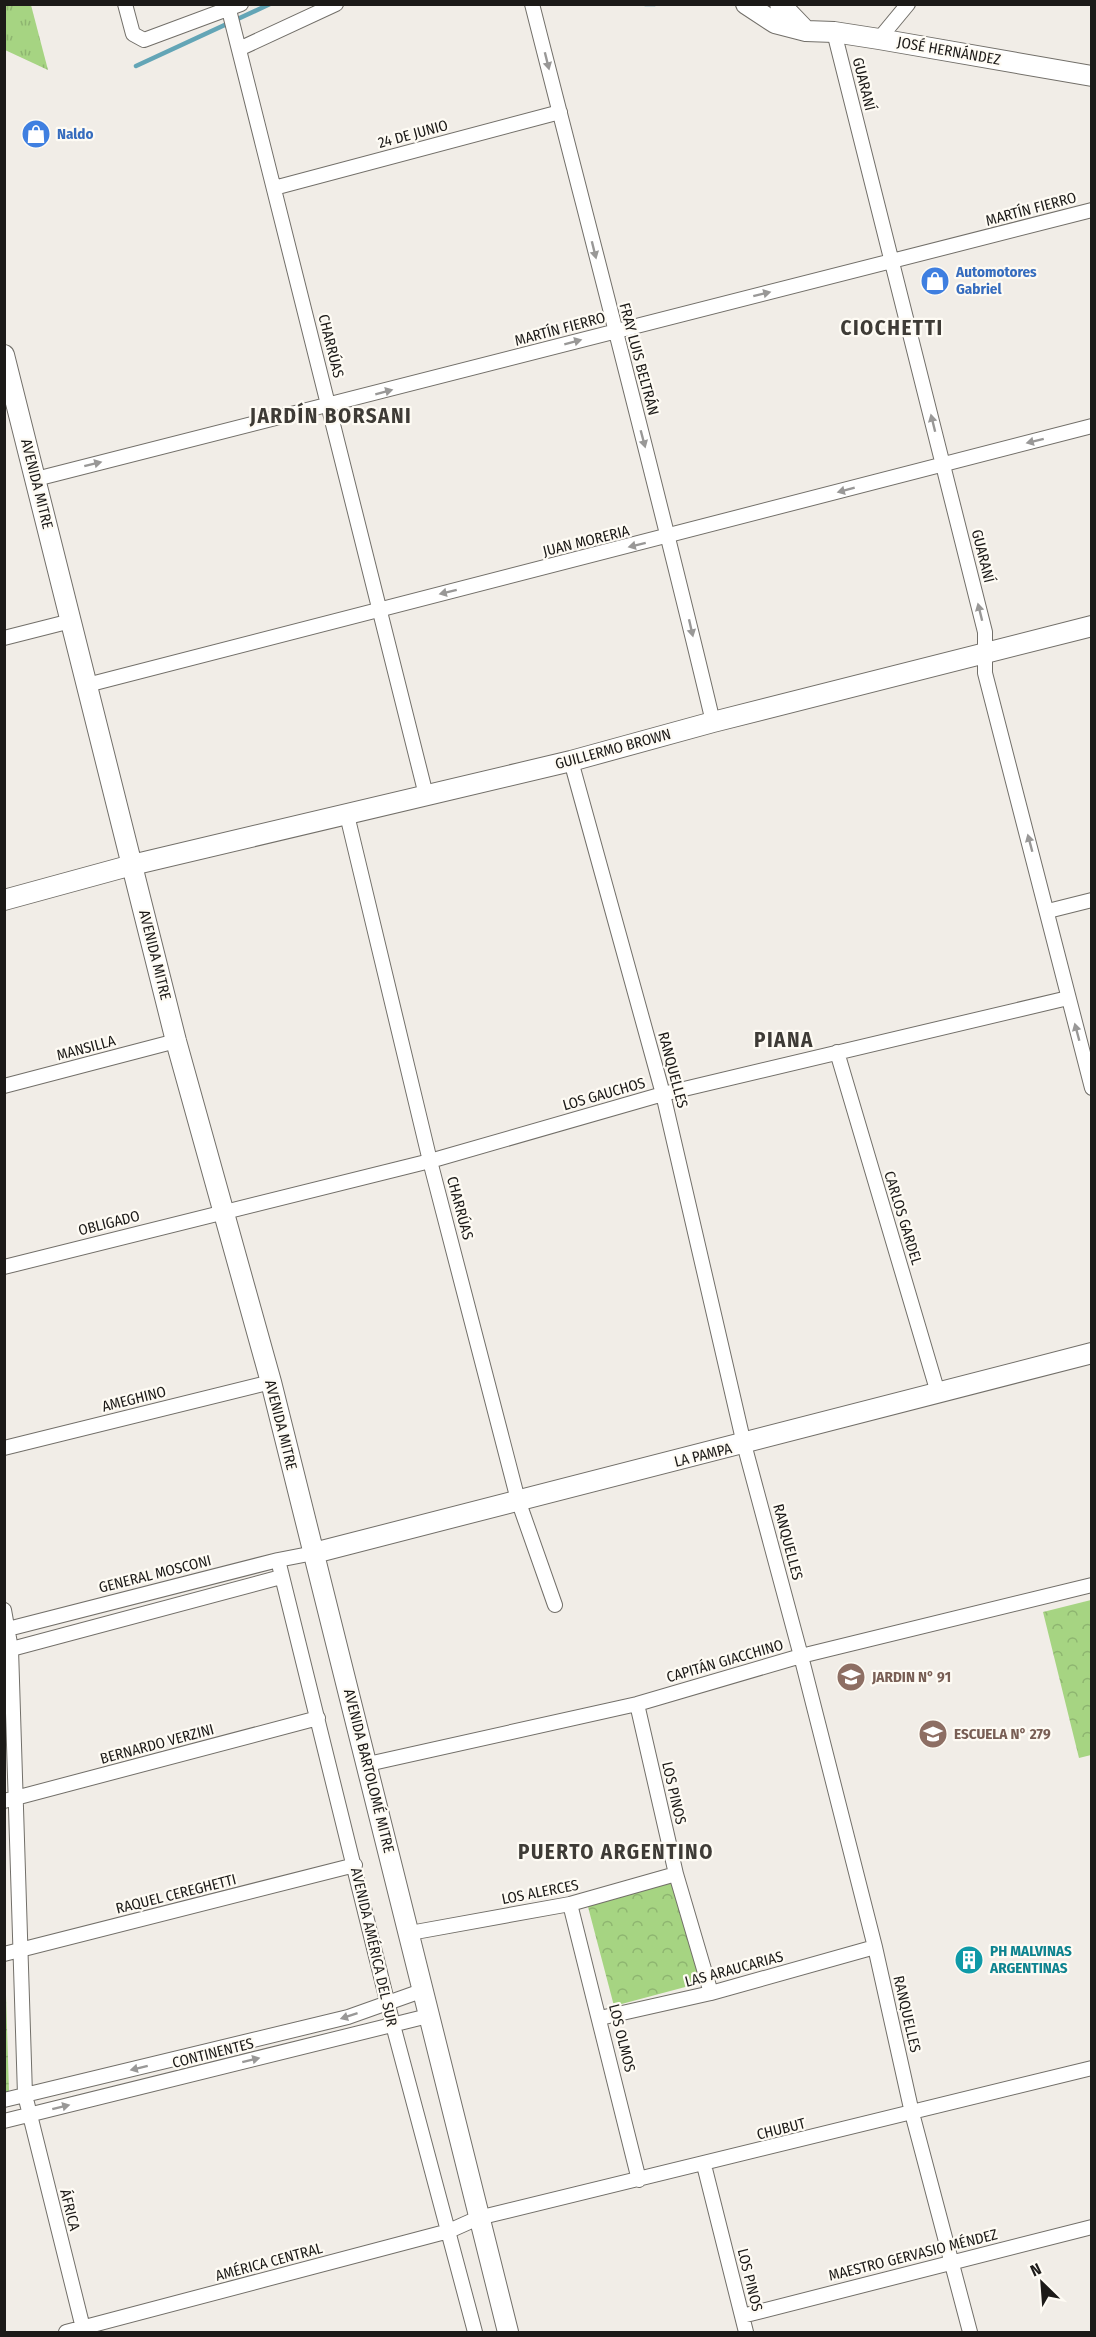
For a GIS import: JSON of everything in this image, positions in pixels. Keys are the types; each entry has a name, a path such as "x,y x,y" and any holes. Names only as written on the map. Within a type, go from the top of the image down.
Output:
{"street":[{"path":"125,4 130,27 138,39 152,38 235,7"},
{"path":"237,42 336,4"},
{"name":"JOSÉ HERNÁNDEZ","path":"746,4 775,23 806,31 834,32 879,39 1092,76"},
{"path":"780,4 806,31"},
{"path":"879,39 908,4"},
{"name":"FRAY LUIS BELTRÁN","path":"530,5 560,112 614,332 669,537 713,722"},
{"name":"CHARRÚAS","path":"235,7 237,42 426,795"},
{"name":"GUARANÍ","path":"834,32 985,632 985,672 1092,1088"},
{"name":"24 DE JUNIO","path":"274,188 560,112"},
{"name":"MARTÍN FIERRO","path":"36,479 1092,210"},
{"name":"AVENIDA MITRE","path":"4,355 176,1041 271,1382 314,1553"},
{"name":"JUAN MORERIA","path":"87,685 669,537 1092,426"},
{"path":"4,638 71,621"},
{"name":"GUILLERMO BROWN","path":"4,900 132,865 572,761 713,722 1092,626"},
{"name":"RANQUELLES","path":"572,761 663,1094 744,1444 801,1656 874,1947 912,2113 970,2332"},
{"name":"CHARRÚAS","path":"347,815 430,1161 518,1500 555,1605"},
{"path":"1048,911 1092,900"},
{"name":"LOS GAUCHOS","path":"222,1211 430,1161 663,1094 1068,999"},
{"name":"MANSILLA","path":"4,1086 176,1041"},
{"name":"CARLOS GARDEL","path":"837,1052 938,1393"},
{"name":"OBLIGADO","path":"4,1267 222,1211"},
{"name":"LA PAMPA","path":"314,1553 1092,1353"},
{"name":"AMEGHINO","path":"4,1448 271,1382"},
{"name":"GENERAL MOSCONI","path":"7,1629 278,1560 314,1553"},
{"name":"AVENIDA BARTOLOMÉ MITRE","path":"314,1553 424,1990"},
{"name":"AVENIDA AMÉRICA DEL SUR","path":"278,1560 393,2025 475,2332"},
{"path":"8,1650 281,1577"},
{"name":"CAPITÁN GIACCHINO","path":"368,1764 637,1704 801,1656 1092,1585"},
{"name":"ÁFRICA","path":"4,1610 8,1650 9,1799 25,2095 28,2115 84,2330"},
{"name":"LOS PINOS","path":"637,1704 676,1874 711,1993"},
{"name":"BERNARDO VERZINI","path":"9,1799 318,1718"},
{"name":"RAQUEL CEREGHETTI","path":"4,1954 355,1865"},
{"name":"LOS ALERCES","path":"410,1933 570,1904 676,1874"},
{"name":"LOS OLMOS","path":"570,1904 639,2180"},
{"name":"LAS ARAUCARIAS","path":"600,2018 711,1993 874,1947"},
{"path":"424,1990 428,2016 508,2332"},
{"name":"CONTINENTES","path":"4,2100 348,2017 424,1990"},
{"name":"CONTINENTES","path":"4,2121 428,2016"},
{"name":"CHUBUT","path":"478,2218 704,2165 1092,2068"},
{"name":"LOS PINOS","path":"704,2165 746,2332"},
{"name":"AMÉRICA CENTRAL","path":"66,2332 84,2330 449,2231 478,2218"},
{"name":"MAESTRO GERVASIO MÉNDEZ","path":"742,2316 1092,2227"}],"green space":[{"path":"5,4 31,5 48,70 5,50"},
{"path":"1091,1600 1091,1755 1079,1758 1043,1612"},
{"path":"677,1879 704,1982 614,2006 587,1903"},
{"path":"5,1962 9,2092 4,2093"}],"waterway":[{"path":"136,66 270,4"},
{"path":"645,4 655,4"}],"place":[{"name":"Naldo","path":"36,134"},
{"name":"Automotores Gabriel","path":"935,281"},
{"name":"JARDIN N° 91","path":"851,1677"},
{"name":"ESCUELA N° 279","path":"933,1734"},
{"name":"PH MALVINAS ARGENTINAS","path":"969,1960"}],"district":[{"name":"CIOCHETTI","path":"892,328"},
{"name":"JARDÍN BORSANI","path":"331,416"},
{"name":"PIANA","path":"784,1040"},
{"name":"PUERTO ARGENTINO","path":"616,1852"}]}
